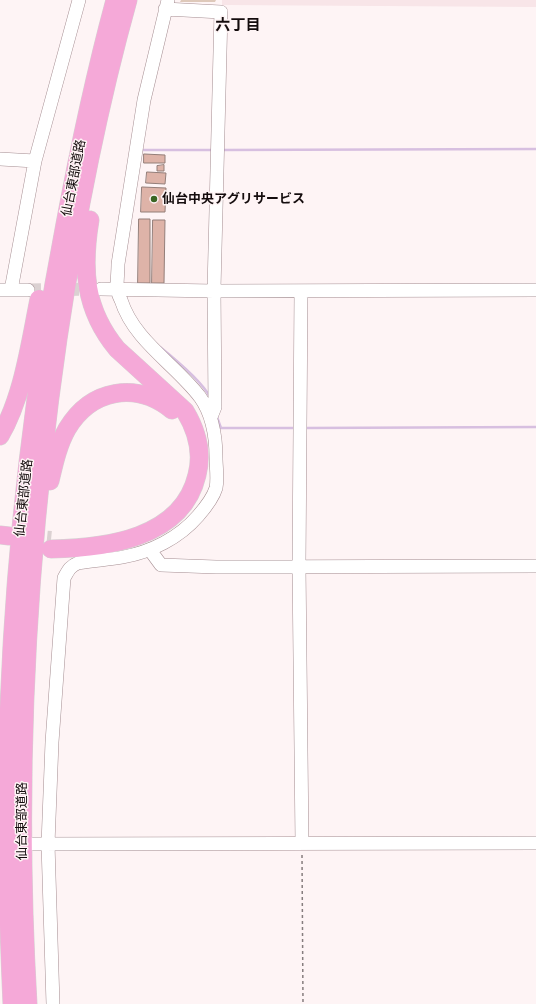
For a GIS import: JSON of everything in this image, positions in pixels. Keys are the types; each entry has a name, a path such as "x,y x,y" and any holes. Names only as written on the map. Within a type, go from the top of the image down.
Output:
{"highway":[{"name":"仙台東部道路","path":"12,1004 7,850 8,750 13,637 21,523 32,427 50,300 77,157 115,0"},
{"name":"仙台東部道路","path":"28,1004 22,850 23,751 25,688 40,485 64,297 90,158 126,8"},
{"path":"25,688 35,621 48,492 57,452 67,429 75,417 84,408 102,397 111,394 123,392 150,396 163,403 174,412 183,424 187,434 192,459 190,471 179,496 171,506 147,523 115,534 51,544 74,548 116,542 156,528 178,511 186,502 192,491 199,466 200,454 198,442 195,430 188,416 175,401 128,361 108,338 95,314 87,287 85,258 88,232 99,159 126,8"},
{"path":"0,436 12,411 23,375 70,156 90,99"},
{"path":"0,855 3,898 10,955"}],"street":[{"path":"28,290 5,290 35,161 79,0"},
{"path":"54,1004 48,844 52,742 64,578 68,570 73,565 124,557 150,550 176,535 192,523 204,509 216,488 216,452 213,412 214,287 221,12 167,4 144,100 118,264 117,289 129,321 141,336 184,378 213,412"},
{"path":"0,159 35,161"},
{"path":"101,289 214,287 301,291 536,290"},
{"path":"301,291 300,566 302,843"},
{"path":"150,550 161,565 536,566"},
{"path":"31,844 536,843"}],"path":[{"path":"302,843 302,1004"}],"shaded area":[{"path":"181,0 216,0 215,2 180,2"},
{"path":"222,0 536,0 536,7 222,5"}],"building":[{"path":"144,154 165,155 165,163 144,163"},
{"path":"164,165 164,171 157,171 157,166"},
{"path":"147,172 166,173 165,184 146,183"},
{"path":"142,187 166,188 165,212 141,212"},
{"path":"139,219 150,219 150,283 138,283"},
{"path":"153,220 165,220 164,283 152,283"}],"waterway":[{"path":"222,150 536,149"},
{"path":"140,150 213,150"},
{"path":"160,347 194,377 206,390 210,397"},
{"path":"217,417 221,428 296,428"},
{"path":"305,428 536,427"}],"tunnel":[{"path":"28,290 96,289"},
{"path":"20,537 51,540"}],"place":[{"name":"仙台中央アグリサービス","path":"154,199"}],"district":[{"name":"六丁目","path":"238,26"}]}
